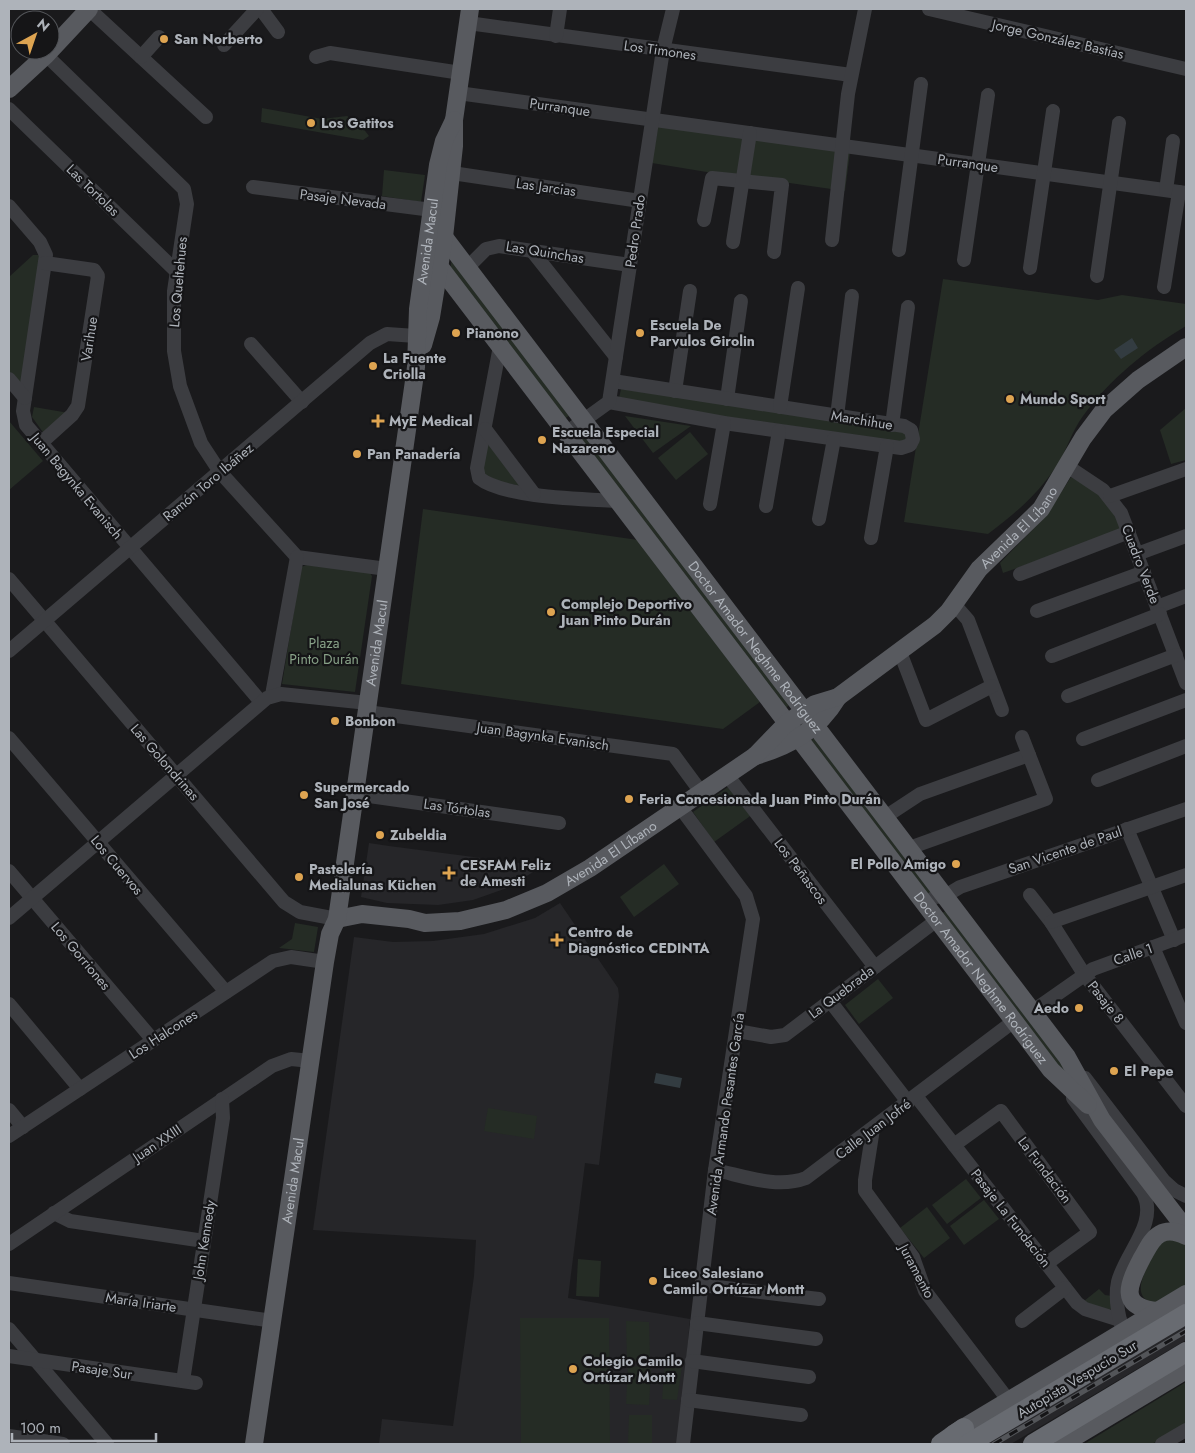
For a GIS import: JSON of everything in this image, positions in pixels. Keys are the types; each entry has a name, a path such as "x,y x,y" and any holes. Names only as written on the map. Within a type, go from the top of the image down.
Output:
{"highway":[{"name":"Autopista Vespucio Sur","path":"941,1444 966,1436 1186,1314"},
{"path":"1032,1444 1186,1352"}],"main road":[{"path":"60,40 89,9"},
{"name":"Avenida Macul","path":"266,1444 339,941 337,919 416,367 416,336 420,294 436,239 452,172 454,120 469,16"},
{"path":"9,88 40,60"},
{"name":"Avenida Macul","path":"416,367 429,323 439,266 432,210 438,165 444,140 454,120"},
{"name":"Doctor Amador Neghme Rodríguez","path":"436,239 467,268 1033,1011 1067,1057 1102,1120"},
{"name":"Doctor Amador Neghme Rodríguez","path":"439,266 1051,1070 1102,1120 1186,1229"},
{"name":"Avenida El Líbano","path":"337,919 362,914 409,919 425,923 474,918 534,899 576,877 680,807 755,756 787,723 815,704 838,697 936,625 979,569 1041,508 1090,427 1110,404 1138,380 1186,347"},
{"path":"657,553 674,539"},
{"name":"Avenida El Líbano","path":"755,756 776,750 798,738 826,716 838,697"},
{"name":"Avenida Macul","path":"254,1444 325,962 330,934 337,919"},
{"path":"1157,1311 1142,1308 1135,1303 1129,1293 1130,1281 1155,1237 1168,1231 1186,1236"},
{"path":"936,1444 966,1436 1008,1401 1122,1325 1157,1311 1186,1294"},
{"path":"1062,1444 1186,1370"}],"street":[{"path":"89,9 206,117"},
{"path":"224,45 257,9"},
{"path":"261,9 278,32"},
{"path":"556,36 560,9"},
{"name":"Pedro Prado","path":"609,402 663,50 673,9"},
{"path":"832,240 843,154 841,146 851,75 865,9"},
{"name":"Jorge González Bastías","path":"929,9 957,12 1186,68"},
{"name":"Los Timones","path":"469,16 556,36 851,75"},
{"path":"141,57 159,36"},
{"path":"316,57 330,53 461,73"},
{"name":"Los Queltehues","path":"51,60 184,189 187,204 176,271 173,333 180,386 197,434 220,472 297,557"},
{"path":"899,250 921,84"},
{"name":"Purranque","path":"458,94 1177,192"},
{"path":"964,260 988,95"},
{"name":"Las Tortolas","path":"9,109 176,271"},
{"path":"1030,268 1053,111"},
{"path":"1097,276 1119,123"},
{"path":"734,242 750,133"},
{"path":"1164,287 1177,192 1173,140"},
{"name":"Las Jarcias","path":"452,172 640,201"},
{"path":"704,220 712,178 782,185 774,252"},
{"name":"Pasaje Nevada","path":"253,187 432,210"},
{"name":"Juan Bagynka Evanisch","path":"9,206 14,223 44,246 46,262 25,398 24,420 41,443 130,548 267,698 346,699 367,708 673,754 701,792"},
{"name":"Las Quinchas","path":"467,268 491,246 630,265"},
{"path":"532,251 616,357"},
{"name":"Varihue","path":"41,443 72,415 78,406 98,276 94,270 46,262"},
{"path":"780,408 798,288"},
{"path":"675,391 690,291"},
{"path":"837,416 852,296"},
{"path":"727,399 741,301"},
{"path":"892,425 908,307"},
{"name":"Ramón Toro Ibáñez","path":"9,651 376,338 391,334 416,336"},
{"path":"251,344 302,402"},
{"path":"500,346 477,468 479,478 494,487 534,494 618,501"},
{"path":"9,379 25,398"},
{"name":"Marchihue","path":"609,402 724,423 887,446 906,448 913,439 911,430 904,426 613,381"},
{"path":"566,433 609,402"},
{"path":"710,504 724,423"},
{"path":"485,429 534,494"},
{"path":"766,506 780,431"},
{"path":"819,519 834,439"},
{"path":"871,538 887,446"},
{"name":"Cuadro Verde","path":"1067,466 1110,496 1121,513 1129,532 1142,552 1144,572 1180,659 1186,683"},
{"path":"1110,496 1186,469"},
{"path":"1020,574 1129,532"},
{"path":"1142,552 1186,536"},
{"path":"9,918 267,698 297,557 387,569"},
{"path":"1037,612 1144,572"},
{"name":"Las Golondrinas","path":"9,579 288,905 307,914 337,919"},
{"path":"1052,656 1159,610 1186,596"},
{"path":"954,604 968,620 1002,710"},
{"path":"900,652 926,720 992,686"},
{"path":"1068,696 1180,659"},
{"path":"1083,739 1186,700"},
{"path":"909,848 1046,798 1022,737"},
{"name":"Los Cuervos","path":"9,738 226,992"},
{"path":"1098,780 1186,746"},
{"path":"885,817 920,794 1029,756"},
{"name":"Los Peñascos","path":"727,774 874,967"},
{"name":"Las Tórtolas","path":"355,794 559,823"},
{"name":"Avenida Armando Pesantes García","path":"680,807 746,896 752,908 752,931 715,1170 683,1444"},
{"name":"San Vicente de Paul","path":"931,912 936,897 945,896 960,887 1186,809"},
{"path":"1128,829 1152,887 1180,938"},
{"name":"Los Gorriones","path":"9,871 153,1040"},
{"path":"1051,922 1186,875"},
{"name":"Pasaje 8","path":"1030,895 1051,922 1084,974 1186,1106"},
{"name":"La Quebrada","path":"737,1031 778,1037 785,1035 874,967 931,912"},
{"name":"Calle 1","path":"1033,1011 1084,974 1103,965 1180,938"},
{"path":"1153,947 1186,1024"},
{"name":"Los Halcones","path":"9,1136 277,959 291,957 325,962"},
{"path":"830,1001 912,1099"},
{"path":"9,1004 80,1089"},
{"name":"Calle Juan Jofré","path":"715,1170 778,1183 800,1181 818,1171 1014,1021"},
{"name":"Doctor Amador Neghme Rodríguez","path":"1067,1057 1164,1181 1174,1190 1186,1196"},
{"name":"Juan XXIII","path":"9,1244 278,1062 291,1059 311,1061"},
{"name":"Doctor Amador Neghme Rodríguez","path":"1051,1070 1143,1192 1147,1200 1148,1212 1145,1224 1118,1284 1122,1325"},
{"name":"John Kennedy","path":"189,1382 194,1310 223,1114 222,1099"},
{"name":"Pasaje La Fundación","path":"912,1099 954,1145 1080,1307 1122,1325"},
{"path":"9,1110 23,1127"},
{"name":"La Fundación","path":"954,1145 1001,1111 1090,1232 1046,1264"},
{"name":"Juramento","path":"873,1129 864,1180 865,1191 913,1257 925,1291 1008,1401"},
{"path":"54,1213 70,1221 204,1241"},
{"name":"María Iriarte","path":"9,1283 273,1322"},
{"path":"702,1285 819,1299"},
{"path":"1022,1320 1065,1288"},
{"path":"697,1323 816,1339"},
{"path":"9,1329 107,1444"},
{"name":"Pasaje Sur","path":"9,1356 189,1382"},
{"path":"692,1362 809,1377"},
{"path":"688,1400 801,1415"},
{"path":"1162,1444 1186,1431"},
{"path":"9,1436 63,1444"}],"shaded area":[{"path":"1132,338 1138,348 1121,359 1114,350"},
{"name":"CESFAM Feliz de Amesti","path":"369,843 543,866 507,888 473,900 438,905 387,903 361,897"},
{"path":"560,903 618,988 619,996 599,1165 585,1163 568,1298 690,1319 679,1444 379,1444 382,1419 453,1426 474,1276 476,1240 313,1230 354,937 393,942 433,941 484,934 535,918"},
{"path":"656,1073 682,1078 680,1088 654,1083"},
{"path":"1186,1325 1186,1340 1011,1444 985,1444"}],"green space":[{"path":"262,108 322,119 347,116 362,127 369,136 363,140 261,122"},
{"path":"658,125 743,139 737,177 652,163"},
{"path":"753,139 850,152 845,191 748,177"},
{"path":"384,170 425,175 421,202 382,196"},
{"path":"33,255 41,255 21,389 9,375 9,277"},
{"path":"452,255 569,416 564,419 450,273"},
{"name":"Mundo Sport","path":"943,279 1098,300 1122,295 1186,304 1186,326 1143,355 1117,377 1079,422 1051,475 1017,511 988,534 904,522"},
{"path":"621,389 904,429 910,435 903,442 623,402 619,398"},
{"path":"34,407 69,413 45,435 32,417"},
{"path":"1186,408 1186,460 1171,464 1160,430"},
{"path":"625,416 691,426 653,453"},
{"path":"9,421 43,461 9,490"},
{"path":"690,432 708,454 676,480 658,458"},
{"path":"585,435 790,704 786,708 580,439"},
{"path":"485,438 521,486 486,479 481,466"},
{"path":"1071,477 1103,497 1113,510 1121,531 1003,573 1000,563 1046,516"},
{"name":"Complejo Deportivo Juan Pinto Durán","path":"423,509 638,540 760,702 723,729 401,684"},
{"name":"Plaza Pinto Durán","path":"307,565 369,572 372,576 355,692 282,684 301,567"},
{"path":"816,737 934,889 926,897 810,741"},
{"path":"732,784 753,814 714,842 693,812"},
{"path":"664,864 679,884 634,917 620,897"},
{"path":"948,909 1067,1063 1078,1091 941,914"},
{"path":"295,923 318,927 314,952 279,948 292,939"},
{"path":"878,979 893,998 859,1024 845,1005"},
{"path":"488,1108 537,1116 534,1139 484,1131"},
{"path":"966,1179 981,1198 947,1224 932,1205"},
{"path":"984,1200 999,1219 964,1245 950,1226"},
{"path":"927,1207 950,1238 924,1258 900,1228"},
{"path":"1172,1237 1186,1244 1186,1285 1155,1304 1143,1297 1141,1292 1142,1281 1157,1246"},
{"path":"578,1259 601,1261 599,1297 576,1296"},
{"path":"1099,1289 1105,1295 1112,1296 1112,1307 1110,1310 1102,1311 1084,1301"},
{"path":"520,1318 609,1318 610,1444 521,1444"},
{"path":"626,1321 649,1322 650,1361 627,1361"},
{"path":"665,1363 682,1366 677,1400 662,1399"},
{"path":"628,1366 651,1367 649,1405 626,1404"},
{"path":"1186,1382 1186,1424 1152,1444 1084,1444"},
{"path":"629,1415 652,1415 652,1444 628,1444"}],"railway":[{"path":"994,1444 1186,1331"}],"place":[{"name":"San Norberto","path":"164,39"},
{"name":"Los Gatitos","path":"311,123"},
{"name":"Pianono","path":"456,333"},
{"name":"Escuela De Parvulos Girolin","path":"640,333"},
{"name":"La Fuente Criolla","path":"373,366"},
{"name":"Mundo Sport","path":"1010,399"},
{"name":"MyE Medical","path":"378,421"},
{"name":"Escuela Especial Nazareno","path":"542,440"},
{"name":"Pan Panadería","path":"357,454"},
{"name":"Complejo Deportivo Juan Pinto Durán","path":"551,612"},
{"name":"Bonbon","path":"335,721"},
{"name":"Supermercado San José","path":"304,795"},
{"name":"Feria Concesionada Juan Pinto Durán","path":"629,799"},
{"name":"Zubeldia","path":"380,835"},
{"name":"El Pollo Amigo","path":"956,864"},
{"name":"CESFAM Feliz de Amesti","path":"449,873"},
{"name":"Pastelería Medialunas Küchen","path":"299,877"},
{"name":"Centro de Diagnóstico CEDINTA","path":"557,940"},
{"name":"Aedo","path":"1079,1008"},
{"name":"El Pepe","path":"1114,1071"},
{"name":"Liceo Salesiano Camilo Ortúzar Montt","path":"653,1281"},
{"name":"Colegio Camilo Ortúzar Montt","path":"573,1369"}]}
